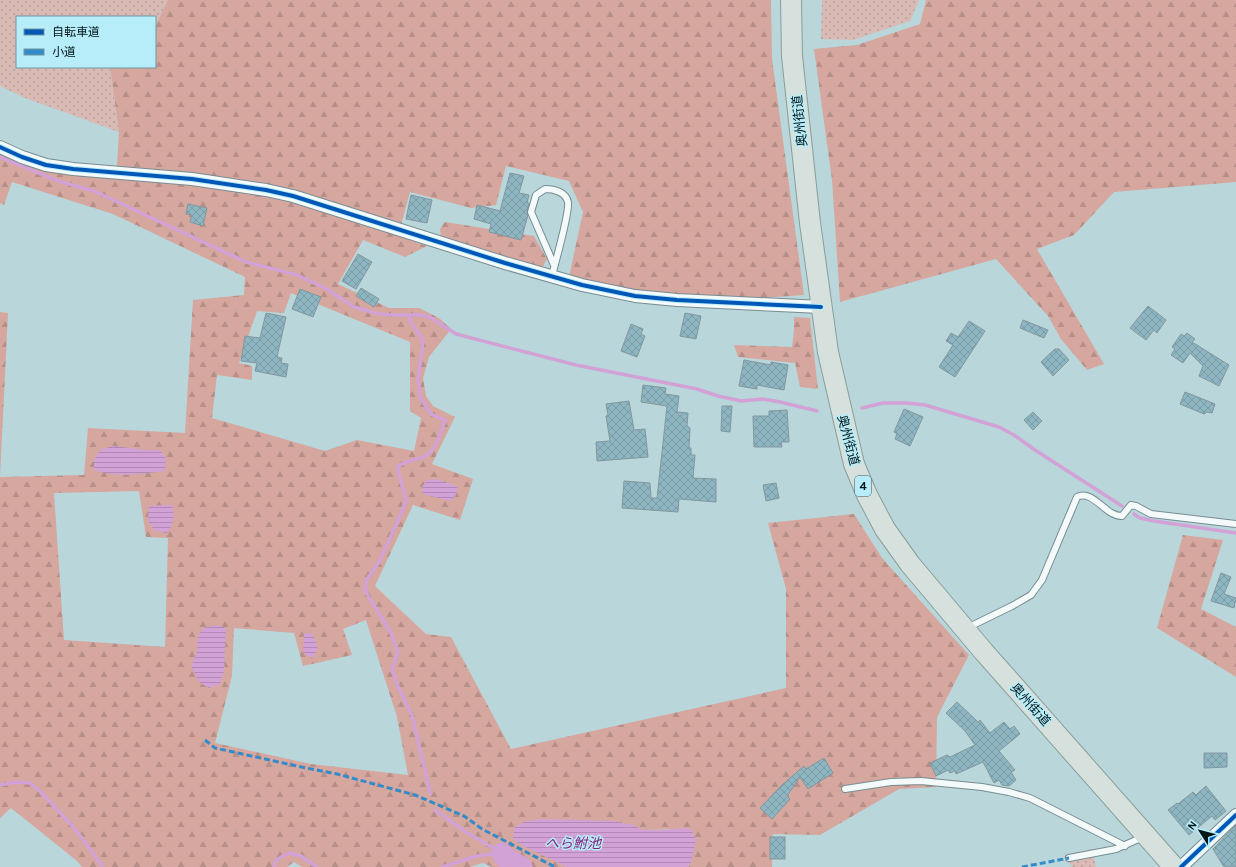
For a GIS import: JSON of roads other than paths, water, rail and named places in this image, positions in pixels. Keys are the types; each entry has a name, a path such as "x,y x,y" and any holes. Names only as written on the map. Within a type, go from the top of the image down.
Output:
{"highway":[{"name":"奥州街道","path":"791,0 792,56 810,223 821,307 828,352 845,428 854,464 866,495 885,529 910,564 965,629 1174,867"}],"street":[{"path":"0,147 22,157 46,165 73,169 192,179 266,190 293,196 505,263 553,271 582,285 635,296 677,300 821,307"},
{"path":"1181,867 1236,815"}],"lane":[{"path":"545,189 555,189 563,194 568,202 568,211 553,271 531,212 536,195 545,189"},
{"path":"965,629 1031,596 1042,580 1077,497 1082,495 1088,496 1116,517 1122,516 1131,506 1136,506 1151,514 1236,524"},
{"path":"845,789 891,782 921,781 956,784 1002,791 1030,798 1124,846"},
{"path":"1069,858 1116,849 1146,836"}],"water":[{"path":"112,446 160,450 166,458 165,471 120,475 94,470 94,460 100,450"},
{"path":"436,479 457,486 454,498 450,501 423,494 422,487 427,480"},
{"path":"172,505 174,516 167,533 155,531 148,521 149,506"},
{"path":"218,625 226,628 224,672 220,684 209,688 199,682 191,666 197,652 198,636 203,628"},
{"path":"311,633 317,643 315,655 312,658 303,653 304,634"},
{"name":"へら鮒池","path":"542,819 613,821 633,825 643,830 691,829 696,840 691,863 688,867 567,867 521,845 513,838 514,828 525,821"}],"waterway":[{"path":"0,157 58,181 94,191 246,262 297,275 325,288 354,307 375,313 409,315 410,321 423,340 418,379 420,397 431,414 445,420 432,451 423,457 397,467 406,500 379,562 367,579 365,587 368,596 390,631 398,652 392,670 399,689 412,715 430,794"},
{"path":"409,315 422,315 431,318 456,334 576,365 697,389 718,396 741,401 763,399 817,411"},
{"path":"862,408 883,403 925,405 999,427 1014,435 1122,506"},
{"path":"1134,514 1140,518 1154,521 1236,533"},
{"path":"0,785 17,782 30,783 41,792 75,829 103,867"},
{"path":"435,810 466,832 502,853"},
{"path":"274,867 276,860 289,853 301,856 317,867"},
{"path":"442,867 477,856 501,853"},
{"path":"502,853 504,857 522,867"}]}
